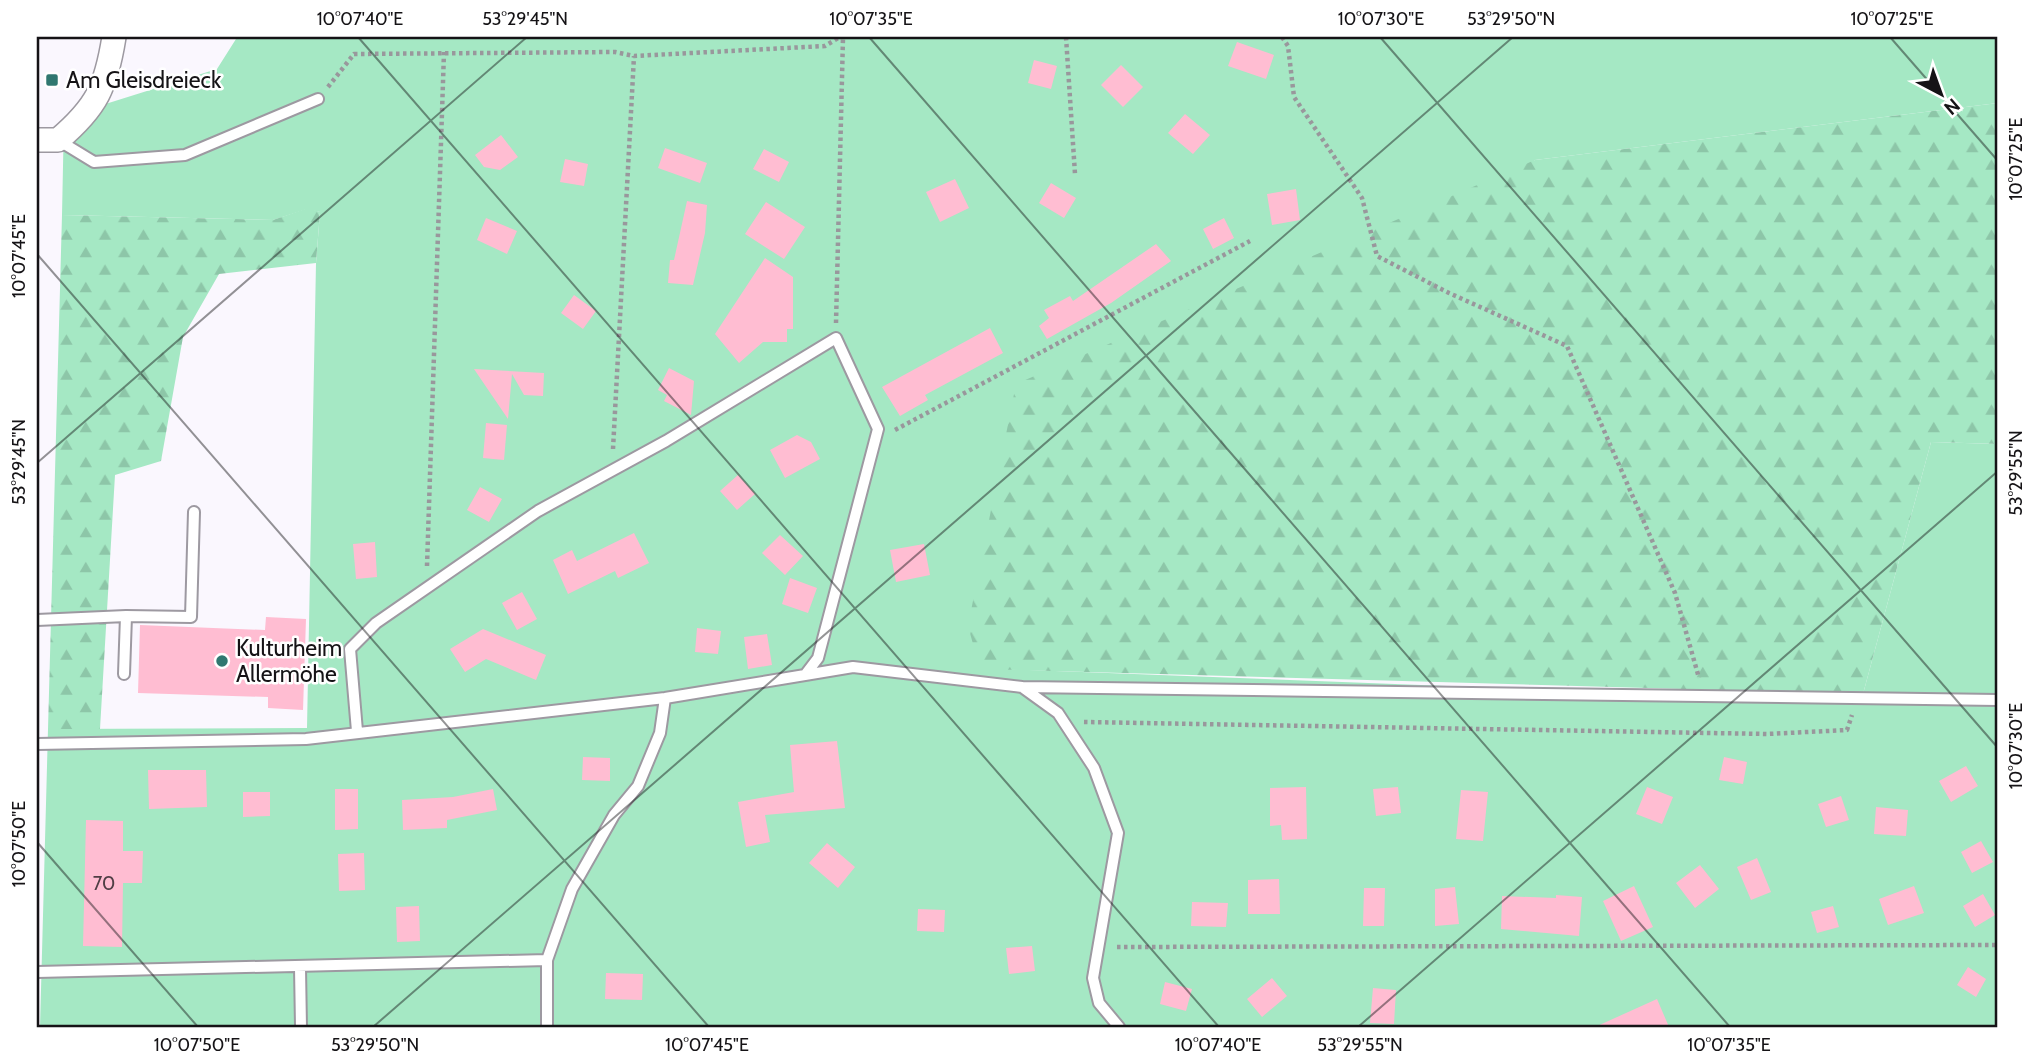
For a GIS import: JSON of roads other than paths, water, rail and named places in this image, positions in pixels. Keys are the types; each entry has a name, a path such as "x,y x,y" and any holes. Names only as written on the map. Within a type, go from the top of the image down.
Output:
{"street":[{"path":"48,140 83,119 98,96 114,37"}],"lane":[{"path":"48,140 94,162 185,155 318,99"},
{"path":"357,731 350,649 376,623 538,511 612,471 836,338 878,429 818,659 805,675"},
{"path":"37,620 126,616 191,617 194,512"},
{"path":"124,674 126,616"},
{"path":"37,744 306,739 357,731 665,698 853,667 1022,687 1998,700"},
{"path":"1022,687 1058,713 1094,768 1118,833 1093,978 1099,1003 1119,1027"},
{"path":"547,1027 547,960 572,889 614,815 638,786 660,733 665,698"},
{"path":"37,972 299,968 547,960"},
{"path":"299,968 301,1027"}],"place":[{"name":"Am Gleisdreieck","path":"52,80"},
{"name":"Kulturheim Allermöhe","path":"222,661"}]}
